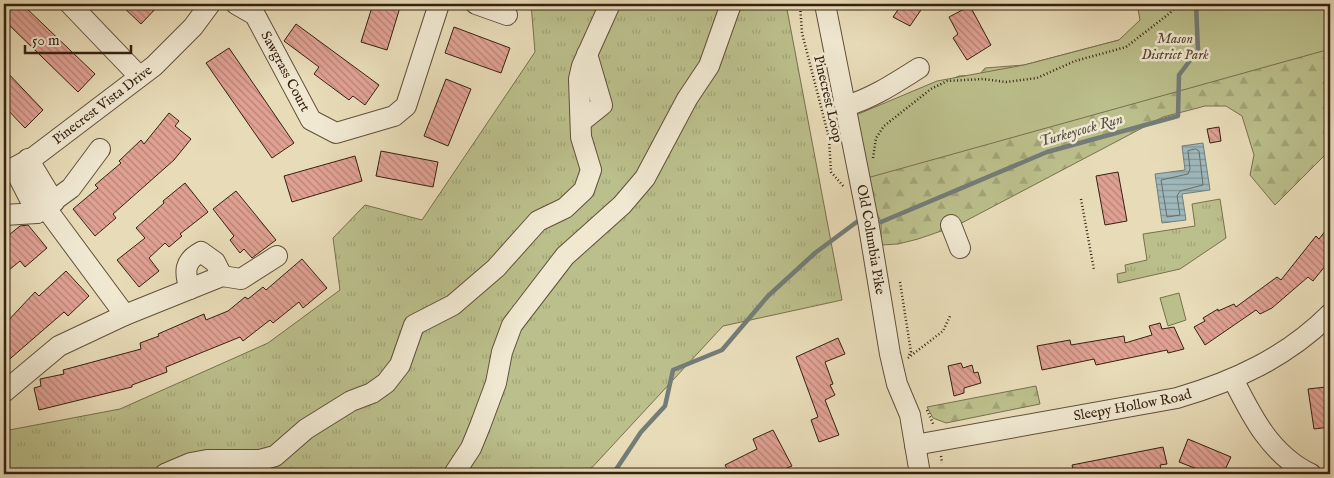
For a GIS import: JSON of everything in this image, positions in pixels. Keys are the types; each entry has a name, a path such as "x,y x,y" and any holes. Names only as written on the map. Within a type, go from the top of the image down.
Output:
{"street":[{"path":"70,4 139,76"},
{"name":"Pinecrest Vista Drive","path":"15,167 174,48 210,4"},
{"name":"Sawgrass Court","path":"236,4 258,10 311,120 336,133 394,116 406,106 439,4"},
{"path":"476,4 507,15"},
{"path":"165,474 191,463 207,460 260,460 275,456 306,429 351,400 372,393 386,383 400,365 414,325 453,305 496,268 538,221 565,208 584,190 591,170 581,137 582,122 602,105 587,54 610,4"},
{"path":"454,474 471,448 480,426 496,384 502,352 512,325 565,256 622,205 645,178 687,99 710,66 731,4"},
{"name":"Old Columbia Pike","path":"825,4 846,106 864,172 896,384 907,406 920,474"},
{"path":"846,106 887,88 919,68"},
{"path":"4,215 45,207 70,188 100,149"},
{"path":"15,167 125,315"},
{"path":"951,225 960,248"},
{"path":"190,289 185,276 186,267 192,257 201,252 215,262 222,276"},
{"path":"4,392 59,346 125,315 222,276 241,279 277,256"},
{"name":"Sleepy Hollow Road","path":"915,445 1177,398 1233,379 1288,349 1330,314"},
{"path":"1233,379 1255,421 1268,440 1287,459 1311,474"}],"path":[{"name":"Pinecrest Loop","path":"800,4 802,33 829,138 831,172 841,186 847,189 855,186 864,172"},
{"path":"864,172 874,157 876,138 884,126 931,89 947,81 983,79 1006,82 1037,78 1075,61 1126,47 1170,13 1178,4"},
{"path":"1081,199 1094,270"},
{"path":"900,282 911,352 903,366"},
{"path":"907,358 942,331 950,316"},
{"path":"922,403 933,421 942,463"}],"green space":[{"path":"531,4 786,4 842,300 723,326 586,474 4,474 4,431 120,409 268,343 340,290 333,238 365,205 422,220 535,52"},
{"name":"Mason District Park","path":"1137,4 1330,4 1330,49 867,178 856,115 937,81 1024,65 1119,40 1140,20"},
{"path":"1330,4 1330,150 1275,205 1250,175 1254,155 1242,116 1226,106 1205,106 1163,117 956,226 918,239 898,244 881,245 881,222 870,198 867,178 947,81 959,76 979,75 985,68 1024,65 1119,40"},
{"path":"1220,199 1226,238 1180,269 1118,283 1117,274 1126,272 1125,265 1147,260 1143,234 1195,226 1192,204"},
{"path":"1179,293 1186,320 1168,326 1160,298"},
{"path":"1036,386 1040,404 946,423 933,418 927,407"}],"water":[{"path":"1203,143 1210,190 1182,194 1186,220 1162,223 1155,174 1185,170 1182,146"}],"building":[{"path":"4,4 22,4 95,74 78,92 4,20"},
{"path":"120,4 160,4 141,24"},
{"path":"373,4 401,4 387,50 361,42"},
{"path":"902,4 925,4 910,26 893,17"},
{"path":"970,6 991,45 967,60 953,38 958,34 949,17"},
{"path":"296,24 379,85 365,105 353,96 349,100 314,74 319,67 284,41"},
{"path":"454,27 510,48 501,73 445,53"},
{"path":"229,48 294,143 272,158 206,63"},
{"path":"4,69 43,110 25,128 4,106"},
{"path":"446,79 471,89 448,146 424,136"},
{"path":"169,113 179,121 175,126 191,139 174,160 113,214 116,218 95,236 73,209 98,188 95,185 121,163 119,161 141,140 144,144"},
{"path":"1219,127 1221,141 1210,143 1207,129"},
{"path":"381,151 438,162 433,187 376,176"},
{"path":"355,156 362,181 292,202 284,176"},
{"path":"1118,172 1127,221 1105,225 1096,176"},
{"path":"185,183 208,212 180,234 182,236 169,247 165,243 149,258 159,271 139,287 117,260 145,238 136,228 164,203 163,201"},
{"path":"236,191 276,240 252,258 244,249 240,253 230,240 234,236 213,209"},
{"path":"28,225 47,248 25,267 20,261 4,274 4,239 20,226"},
{"path":"1330,225 1330,260 1313,281 1308,277 1272,308 1260,314 1256,310 1205,345 1194,327 1205,321 1203,318 1218,309 1218,311 1234,304 1236,307 1277,277 1281,280 1316,236 1319,239"},
{"path":"302,259 327,288 303,308 299,302 273,323 270,320 243,341 240,337 166,367 167,372 132,385 132,387 39,410 34,388 41,386 40,379 64,374 63,370 141,349 140,343 159,336 158,334 204,314 206,320 228,311 245,297 248,299 263,287 266,290"},
{"path":"66,271 89,296 68,316 64,312 4,364 4,325 35,292 39,296"},
{"path":"1160,323 1162,329 1174,327 1184,349 1168,353 1167,350 1096,365 1094,359 1042,370 1037,346 1070,340 1071,345 1124,336 1125,343 1152,335 1149,326"},
{"path":"838,338 845,354 825,362 833,384 830,385 835,395 825,400 839,435 819,442 811,420 818,417 796,357"},
{"path":"961,363 963,368 972,365 974,373 978,372 981,383 964,388 964,393 954,396 948,366"},
{"path":"1326,387 1327,394 1330,394 1330,427 1314,429 1308,389"},
{"path":"773,430 792,466 771,474 730,474 725,465 757,449 753,439"},
{"path":"1188,439 1231,457 1223,474 1210,474 1179,462"},
{"path":"1163,447 1167,464 1160,465 1162,473 1074,474 1072,465"}],"waterway":[{"name":"Turkeycock Run","path":"881,222 1047,152 1178,116 1179,75 1198,50 1196,5 1200,4"},
{"name":"Turkeycock Run","path":"613,474 641,432 665,406 673,370 722,350 768,296 815,253 858,221"}]}
